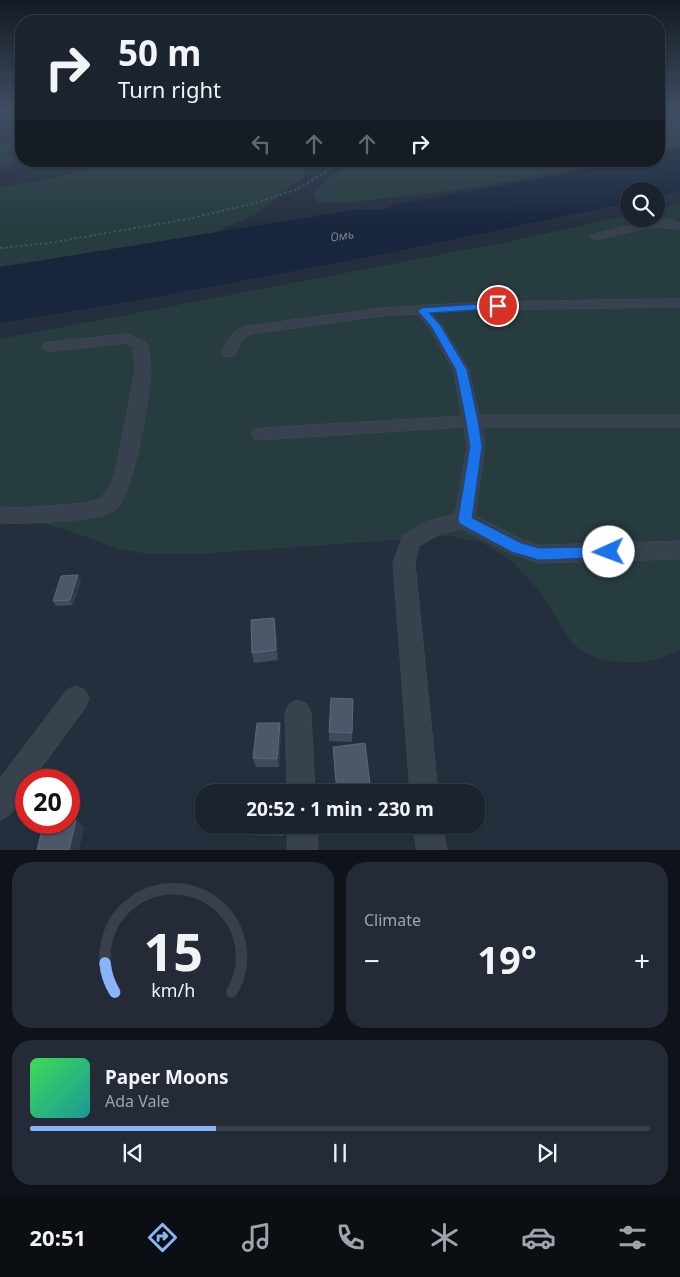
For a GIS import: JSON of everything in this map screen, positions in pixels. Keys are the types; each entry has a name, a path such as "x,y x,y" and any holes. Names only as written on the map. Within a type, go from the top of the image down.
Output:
{"street":[{"path":"595,237 658,222 674,223 680,227"},
{"path":"229,353 238,335 247,330 381,312 480,306 680,304"},
{"path":"422,311 435,325 461,370 472,421 476,446 464,520"},
{"path":"0,516 85,511 107,504 118,488 126,464 143,370 140,345 127,338 49,347"},
{"path":"260,434 472,421 680,421"},
{"path":"423,784 404,563 410,542 435,527 464,520 517,548 539,554 680,550"},
{"path":"0,805 20,773 76,698"},
{"path":"298,713 301,784"},
{"path":"302,834 303,850"},
{"path":"429,834 432,850"}],"path":[{"path":"0,248 49,243 188,220 259,202 295,190 335,167"}],"green space":[{"path":"0,149 15,149 15,150 5,153 13,157 8,166 0,167"},
{"path":"87,167 304,167 305,176 253,216 189,243 0,274 0,187 53,178"},
{"path":"347,167 581,167 451,191 358,202 318,203 313,193 326,179"},
{"path":"680,204 680,649 660,659 632,663 604,660 586,653 572,643 540,592 512,561 483,543 450,536 201,554 147,554 120,549 66,530 0,511 0,339 512,241 620,217 620,227 665,227 665,207"}],"water":[{"name":"Омь","path":"680,149 680,192 665,195 665,182 620,182 620,205 378,255 151,298 0,323 0,267 360,209 381,210 401,203 555,176 594,167 665,167 665,151"}],"building":[{"path":"78,575 70,600 53,601 61,576"},
{"path":"274,618 276,650 252,653 251,620"},
{"path":"331,698 353,699 352,733 329,732"},
{"path":"257,723 280,723 277,759 253,758"},
{"path":"365,743 370,784 336,784 333,747"},
{"path":"41,834 73,834 69,850 37,850"}],"route":[{"path":"498,306 422,311 435,325 461,370 472,421 476,446 469,501 464,520 517,548 539,554 609,552"}]}
